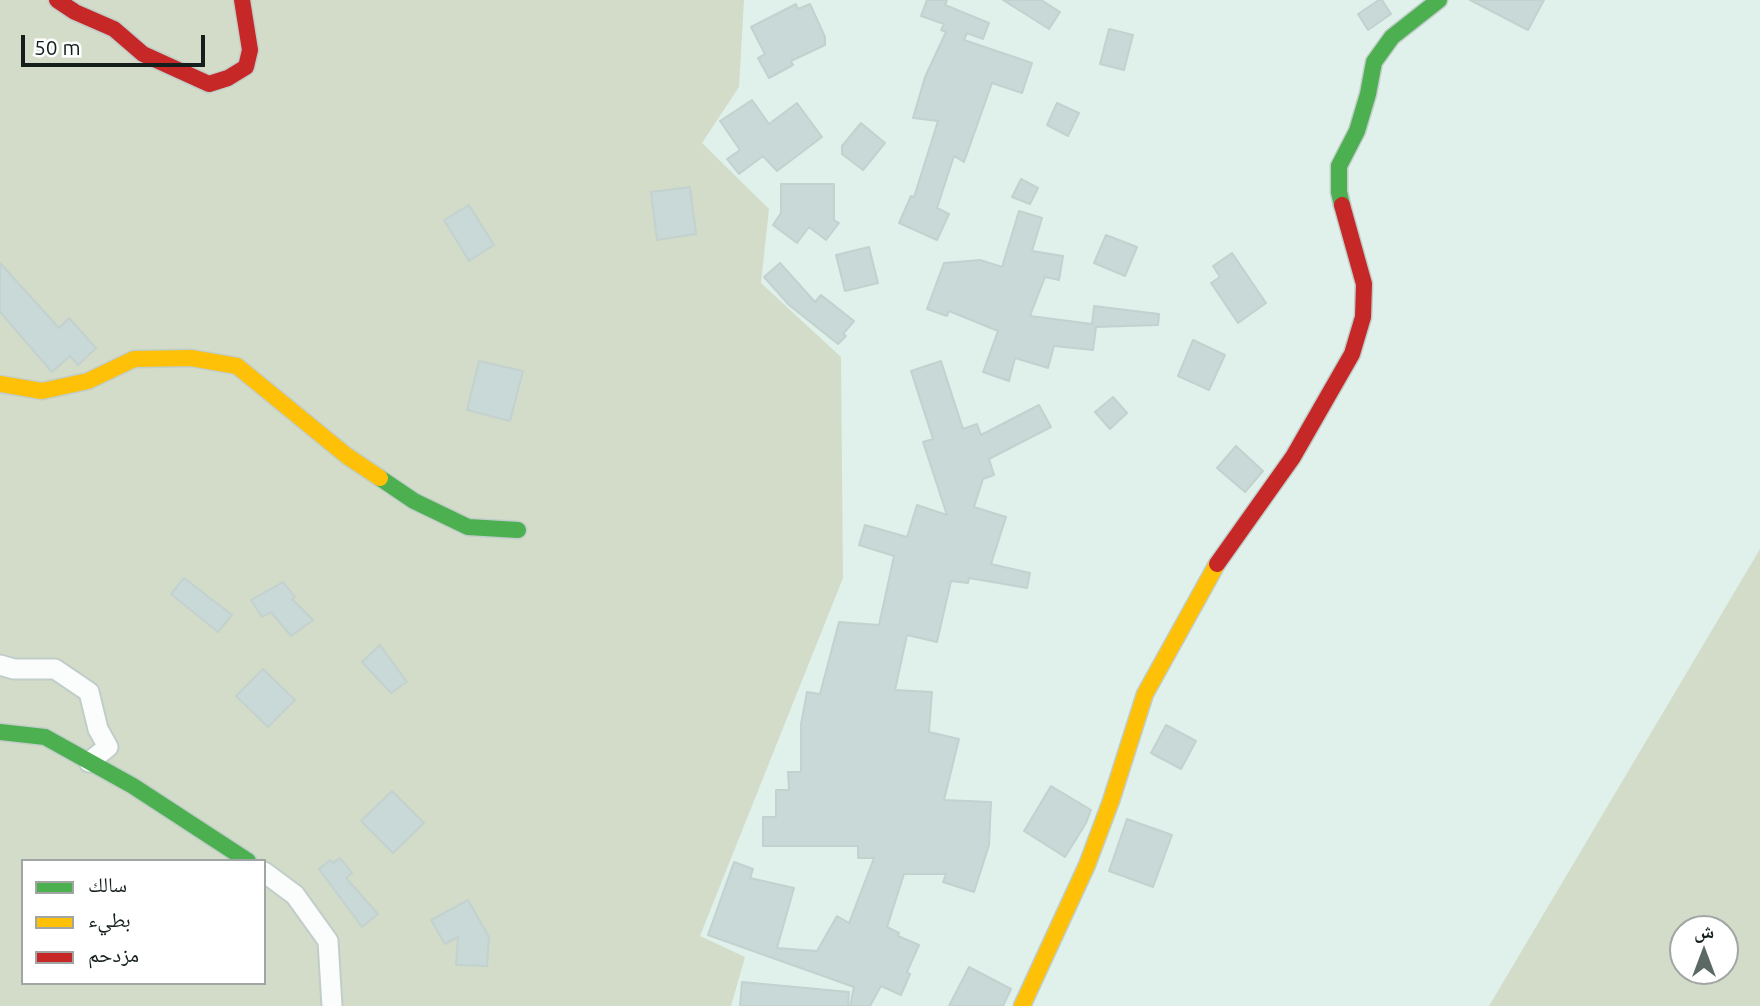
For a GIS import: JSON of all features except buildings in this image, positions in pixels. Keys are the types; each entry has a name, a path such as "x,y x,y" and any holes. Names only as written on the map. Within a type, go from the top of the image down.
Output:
{"street":[{"path":"57,0 75,12 114,29 143,54 209,84 228,78 246,67 250,50 242,0"},
{"path":"1022,1006 1087,865 1111,801 1145,694 1219,560 1293,457 1352,354 1363,317 1364,284 1339,192 1339,166 1357,131 1374,62 1392,37 1439,0"},
{"path":"0,384 42,391 88,380 134,359 191,358 237,366 347,456 414,501 468,527 518,530"},
{"path":"0,665 14,669 55,669 89,692 98,729 108,747 89,762"},
{"path":"0,732 45,737 133,786 245,859"},
{"path":"266,873 295,895 328,941 332,1006"}],"green space":[{"path":"0,0 744,0 739,87 702,143 769,209 761,283 841,357 843,578 700,936 745,957 731,1006 0,1006"},
{"path":"1760,549 1760,1006 1489,1006"}],"traffic: fast":[{"path":"1342,205 1339,166 1357,131 1374,62 1392,37 1439,0"},
{"path":"380,478 414,501 468,527 518,530"},
{"path":"0,732 45,737 133,786 245,859"}],"traffic: slow":[{"path":"0,384 42,391 88,381 134,359 191,358 237,366 347,456 380,478"},
{"path":"1022,1006 1087,865 1111,801 1145,694 1217,564"}],"traffic: jam":[{"path":"57,0 75,12 114,29 143,54 209,84 228,78 246,67 250,50 242,0"},
{"path":"1217,564 1293,457 1352,354 1363,317 1364,284 1342,205"}]}
